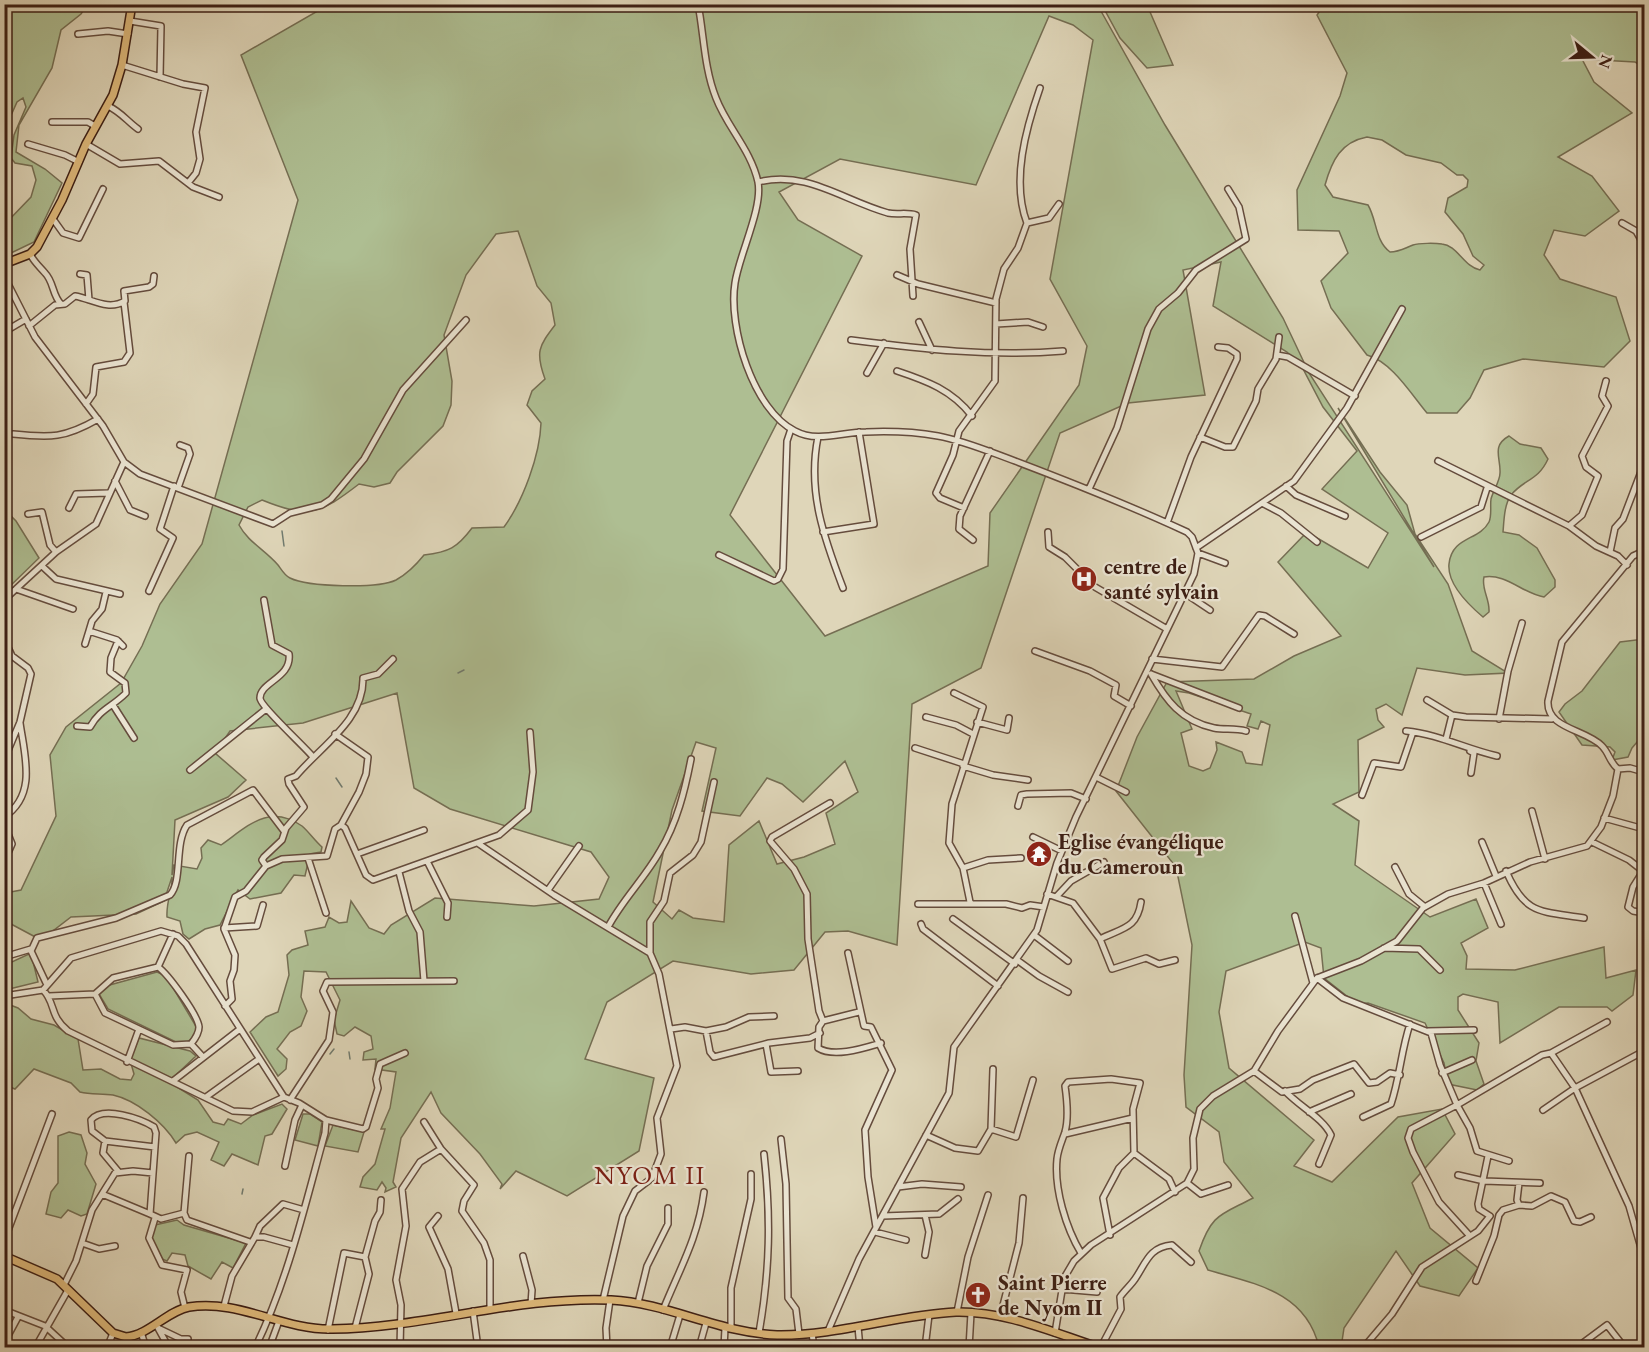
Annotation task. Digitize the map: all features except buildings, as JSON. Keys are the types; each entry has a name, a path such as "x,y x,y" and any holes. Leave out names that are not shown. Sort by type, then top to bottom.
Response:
{"main road":[{"path":"4,264 30,254 40,244 53,219 86,144 108,106 122,65 132,4"},
{"path":"4,1256 48,1274 66,1287 113,1333 126,1337 157,1326 185,1308 224,1306 279,1321 328,1329 400,1324 490,1308 607,1300 638,1302 706,1323 759,1333 812,1333 929,1315 971,1313 1038,1326 1089,1346 1101,1347"}],"street":[{"path":"698,4 716,99 746,148 758,182 758,198 735,283 735,317 752,380 778,419 802,435 818,437 859,432 921,434 990,452 1089,489 1187,532 1192,537 1197,551 1185,594 1062,851 1034,935 954,1047 949,1093 848,1282 828,1330"},
{"path":"130,21 160,26 160,77"},
{"path":"78,34 108,31 128,34"},
{"path":"122,65 205,88 196,132 200,159 196,173 188,183"},
{"path":"964,508 940,498 936,493 953,455 959,432 993,385 997,353 996,303 1004,269 1018,248 1027,223 1021,200 1023,162 1027,124 1040,88"},
{"path":"108,106 121,111 129,123 138,129"},
{"path":"52,122 88,122 95,126"},
{"path":"28,144 65,155 79,162"},
{"path":"86,144 120,165 159,161 188,183 219,197"},
{"path":"758,182 777,177 808,180 827,191 889,213 916,215 910,249 913,296"},
{"path":"53,219 63,233 79,238 103,189"},
{"path":"1089,489 1117,428 1148,329 1159,309 1178,293 1196,270 1246,239 1239,207 1228,189"},
{"path":"1027,223 1049,218 1059,204"},
{"path":"1622,223 1636,231 1644,245"},
{"path":"30,254 38,268 46,274 54,296 61,304"},
{"path":"80,274 87,275 89,300"},
{"path":"897,275 911,281 996,303"},
{"path":"4,276 39,342 98,419 124,462 140,474 270,524 295,511 327,503 364,459 403,390 466,320"},
{"path":"86,404 93,394 96,367 124,362 130,353 124,291 149,288 153,284 154,276"},
{"path":"30,326 55,305 75,296 101,305 124,302"},
{"path":"1197,551 1294,481 1354,396 1402,309"},
{"path":"4,332 26,320"},
{"path":"919,322 932,350"},
{"path":"996,324 1028,322 1043,327"},
{"path":"1200,437 1225,447 1233,447 1277,355 1279,337"},
{"path":"851,340 932,350 997,353 1063,351"},
{"path":"867,373 884,343"},
{"path":"1167,523 1200,437 1237,359 1238,354 1228,348 1218,347"},
{"path":"1277,355 1296,361 1354,396"},
{"path":"897,371 945,390 961,402 972,416"},
{"path":"1569,526 1582,515 1598,476 1586,467 1582,456 1608,406 1602,396 1606,381"},
{"path":"13,434 43,437 69,435 98,419"},
{"path":"719,555 774,581 778,579 783,569 787,441 791,429"},
{"path":"824,532 874,524 859,432"},
{"path":"818,437 813,487 824,532 843,588"},
{"path":"149,591 174,537 160,529 190,454 188,448 180,445"},
{"path":"974,540 959,530 964,508 990,452"},
{"path":"1437,461 1487,488 1569,526 1596,546 1618,556 1627,565"},
{"path":"4,600 56,552 96,524 108,493 124,462"},
{"path":"1610,552 1615,528 1623,519 1644,464"},
{"path":"115,481 130,510 146,516"},
{"path":"1286,486 1296,495 1345,516"},
{"path":"1421,537 1481,507 1487,488"},
{"path":"69,508 75,494 108,493"},
{"path":"1262,503 1281,513 1317,542"},
{"path":"28,514 42,512 50,545 56,552"},
{"path":"1048,532 1049,547 1065,557 1087,580 1167,629"},
{"path":"1197,551 1225,563"},
{"path":"1552,719 1548,711 1548,701 1562,642 1633,556 1644,551"},
{"path":"42,566 56,579 120,594"},
{"path":"16,589 73,609"},
{"path":"85,644 92,621 102,609 106,592"},
{"path":"1185,594 1209,610"},
{"path":"264,600 272,645 289,654 290,660 286,670 263,690 260,697 266,710 297,738 313,757"},
{"path":"1152,659 1222,667 1259,615 1265,616 1294,634"},
{"path":"1499,719 1522,623"},
{"path":"89,631 118,640 123,646"},
{"path":"4,646 5,640"},
{"path":"4,760 20,722 31,674 28,668 12,656 5,640"},
{"path":"77,726 90,727 101,710 113,705 126,693 126,687 110,672 111,658 118,640"},
{"path":"1035,651 1090,671 1116,685 1114,696 1131,706"},
{"path":"266,866 263,858 280,842 284,831 304,807 288,779 296,776 355,710 362,697 363,678 378,674 393,659"},
{"path":"1148,673 1239,708"},
{"path":"1148,673 1166,701 1180,713 1216,729 1246,731"},
{"path":"954,693 983,707 952,804 949,843 963,868 972,904"},
{"path":"1055,1333 1068,1268 1081,1253 1187,1183 1194,1169 1193,1138 1200,1109 1213,1096 1254,1071 1278,1031 1315,980 1361,961 1397,940 1425,907 1448,894 1484,883 1506,871 1587,846 1592,842 1605,818 1616,789 1618,770 1598,743 1552,719 1499,719 1452,715 1427,700"},
{"path":"113,705 134,738"},
{"path":"190,770 266,710"},
{"path":"1446,740 1452,715"},
{"path":"926,717 956,725 973,734"},
{"path":"977,722 1007,730 1010,718"},
{"path":"4,817 21,804 26,791 20,722"},
{"path":"1362,795 1374,763 1401,767 1410,731 1446,740 1474,753 1471,773"},
{"path":"341,825 345,828 366,875 370,879 399,872 499,835 528,810 532,771 530,732"},
{"path":"225,1006 232,999 230,981 234,970 235,955 224,928 237,896 249,888 266,866 282,859 328,855 335,829 341,825 359,792 368,758 335,734"},
{"path":"915,748 993,775 1028,780"},
{"path":"1469,750 1497,756"},
{"path":"609,927 619,907 661,851 673,824 691,759"},
{"path":"1618,770 1630,768 1644,772"},
{"path":"1096,777 1125,792"},
{"path":"607,1347 607,1300 623,1216 635,1191 652,1178 661,1154 657,1118 677,1066 659,974 650,953 650,922 664,901 670,873 693,855 701,842 714,782"},
{"path":"4,957 30,949 41,935 116,918 170,895 174,889 178,854 185,827 252,790 284,831"},
{"path":"1018,806 1021,795 1028,794 1071,793 1086,799"},
{"path":"830,803 772,837 771,846 794,869 807,894 808,939 819,1011 823,1021 818,1048 824,1051 856,1050 881,1043"},
{"path":"1532,811 1545,859"},
{"path":"1605,818 1644,829"},
{"path":"4,824 12,844 4,862"},
{"path":"357,854 424,830"},
{"path":"1033,837 1062,851"},
{"path":"1482,842 1496,876"},
{"path":"1592,842 1629,860 1643,871 1633,887 1628,907 1633,911 1644,913 1641,922 1644,928"},
{"path":"479,844 650,953"},
{"path":"548,890 579,846"},
{"path":"308,858 326,914"},
{"path":"963,868 988,860 1021,858"},
{"path":"427,861 448,903 447,917"},
{"path":"1056,897 1071,881 1104,862"},
{"path":"1395,867 1409,894 1425,907"},
{"path":"1506,871 1515,892 1528,906 1548,913 1584,918"},
{"path":"399,872 409,911 418,926 424,981"},
{"path":"1484,883 1501,924"},
{"path":"1047,894 1073,903 1100,939 1114,970 1146,958 1159,964 1175,960"},
{"path":"1100,939 1131,925 1139,917 1141,902"},
{"path":"918,904 1006,904 1019,908 1030,905 1044,907"},
{"path":"224,928 257,926 263,905"},
{"path":"1295,916 1315,980 1343,998 1428,1031 1474,1030"},
{"path":"953,919 1016,962 1068,992"},
{"path":"921,924 923,929 998,986"},
{"path":"4,996 45,988 71,958 160,931 173,934 186,944 287,1099 302,1105 326,1120 366,1128 378,1088 376,1079 380,1065 405,1053"},
{"path":"158,967 173,934"},
{"path":"1034,935 1068,961"},
{"path":"1383,948 1419,949 1440,970"},
{"path":"30,949 49,996 54,1017 59,1024 127,1062 173,1081 233,1111 246,1113 287,1099 329,1040 333,1012 323,991 325,984 330,981 454,981"},
{"path":"848,953 864,1026 871,1027 881,1043 892,1070 866,1125 864,1141 876,1230"},
{"path":"49,996 95,994 113,978 158,967"},
{"path":"158,967 169,976 198,1022 198,1034 191,1044"},
{"path":"95,994 105,1013 173,1045 191,1044"},
{"path":"823,1021 860,1012"},
{"path":"671,1029 685,1027 706,1031 726,1028 749,1017 774,1016"},
{"path":"1469,1235 1439,1202 1408,1138 1411,1129 1542,1055 1551,1053 1607,1022"},
{"path":"1363,1117 1391,1104 1400,1075 1400,1059 1410,1024"},
{"path":"127,1062 139,1029"},
{"path":"173,1081 240,1029"},
{"path":"706,1031 710,1052 714,1057 766,1044 810,1038 820,1033"},
{"path":"1428,1031 1442,1073 1470,1128 1477,1151 1509,1161"},
{"path":"191,1044 203,1057"},
{"path":"766,1044 771,1072 798,1071"},
{"path":"1544,1110 1575,1088 1644,1051"},
{"path":"1551,1053 1575,1088 1640,1235 1644,1291"},
{"path":"206,1097 259,1059"},
{"path":"1442,1073 1472,1060"},
{"path":"1254,1071 1278,1090 1285,1091 1300,1089 1313,1080 1353,1064 1369,1083 1377,1082 1390,1073 1400,1075"},
{"path":"926,1135 955,1148 977,1152 991,1129 993,1069"},
{"path":"1081,1253 1071,1234 1060,1193 1057,1161 1060,1141 1065,1134 1068,1106 1065,1086 1072,1082 1111,1079 1139,1082 1133,1118 1134,1154 1119,1168 1103,1194 1102,1205 1110,1235"},
{"path":"991,1129 1016,1137 1032,1080"},
{"path":"1285,1091 1300,1108 1309,1112 1327,1127 1331,1135 1319,1164"},
{"path":"1309,1112 1351,1094"},
{"path":"285,1166 295,1120 302,1105"},
{"path":"4,1241 52,1114"},
{"path":"155,1147 105,1141 92,1131 93,1117 99,1114 127,1115 154,1127 155,1147 153,1216 149,1238 162,1266 187,1270 181,1292 185,1308"},
{"path":"1065,1134 1133,1118"},
{"path":"255,1347 269,1318 304,1210 325,1133 326,1120"},
{"path":"424,1122 441,1149 474,1185 464,1201 462,1211 484,1243 490,1260 490,1308"},
{"path":"781,1139 786,1184 788,1298 796,1309 799,1334"},
{"path":"105,1141 103,1153 118,1172"},
{"path":"400,1347 401,1305 396,1280 406,1226 402,1189 420,1162 441,1149"},
{"path":"759,1333 766,1294 770,1237 764,1154"},
{"path":"1134,1154 1169,1179 1175,1192"},
{"path":"189,1156 184,1213 190,1222 252,1239 264,1237 293,1245"},
{"path":"1363,1347 1392,1314 1422,1267 1449,1252 1469,1235 1478,1231 1491,1216 1479,1209 1488,1156"},
{"path":"118,1172 153,1173"},
{"path":"34,1347 66,1287 92,1210 118,1172"},
{"path":"724,1347 731,1288 751,1199 751,1174"},
{"path":"1458,1175 1484,1181 1540,1183"},
{"path":"1519,1182 1517,1200 1520,1205"},
{"path":"1187,1183 1201,1194 1228,1185"},
{"path":"898,1187 922,1184 961,1187"},
{"path":"663,1310 683,1268 696,1233 704,1192"},
{"path":"102,1194 161,1219 184,1213"},
{"path":"957,1312 968,1257 988,1195"},
{"path":"1476,1281 1494,1236 1499,1215 1503,1210 1520,1205 1532,1206 1551,1197 1557,1197 1565,1202 1574,1221 1580,1222 1591,1216"},
{"path":"1000,1317 1019,1243 1023,1198"},
{"path":"883,1216 943,1212 958,1199"},
{"path":"355,1328 369,1274 365,1257 375,1221 380,1212 381,1200"},
{"path":"224,1306 232,1276 260,1226 283,1204 304,1210"},
{"path":"638,1302 648,1266 668,1224 668,1208"},
{"path":"925,1215 929,1232 925,1256"},
{"path":"438,1216 429,1227 448,1269 456,1313"},
{"path":"876,1230 906,1240"},
{"path":"82,1243 99,1249 116,1246"},
{"path":"1101,1347 1121,1309 1120,1297 1136,1278 1147,1256 1163,1246 1172,1245 1191,1262"},
{"path":"328,1329 344,1253 365,1257"},
{"path":"523,1256 532,1290 531,1304"},
{"path":"1062,1289 1097,1292"},
{"path":"4,1310 45,1326 69,1347"},
{"path":"473,1311 478,1347"},
{"path":"969,1347 971,1313"},
{"path":"670,1347 680,1315"},
{"path":"926,1347 929,1315"},
{"path":"4,1343 18,1317"},
{"path":"269,1347 279,1321"},
{"path":"699,1347 706,1323"},
{"path":"1576,1347 1607,1325 1625,1347"},
{"path":"157,1326 181,1339 188,1339"},
{"path":"157,1326 169,1347"},
{"path":"858,1327 860,1347"},
{"path":"141,1332 146,1347"},
{"path":"107,1347 113,1333"},
{"path":"812,1333 814,1347"},
{"path":"1634,1347 1644,1341"}],"green space":[{"path":"5,4 87,5 81,14 61,30 52,68 19,125 16,152 45,169 62,183 34,242 11,253 5,244 5,224 31,197 36,180 32,166 15,163 11,158 14,135 26,107 23,98 17,102 5,129"},
{"path":"1097,4 1165,125 1283,318 1309,373 1434,567 1338,408 1380,472 1407,505 1415,534 1448,584 1472,651 1508,673 1465,675 1417,668 1402,715 1386,704 1376,709 1378,720 1384,727 1358,740 1359,792 1333,804 1359,821 1355,865 1430,917 1476,899 1488,928 1461,943 1467,956 1466,969 1515,970 1604,947 1606,978 1636,970 1633,995 1612,1011 1607,1007 1559,1007 1500,1043 1498,1002 1463,994 1458,997 1458,1010 1479,1043 1476,1061 1484,1084 1477,1090 1448,1084 1444,1063 1425,1023 1368,1003 1357,1004 1324,978 1321,948 1305,942 1226,971 1219,1012 1229,1068 1314,1140 1294,1166 1332,1182 1398,1117 1442,1109 1455,1134 1412,1183 1430,1228 1478,1268 1459,1296 1420,1286 1396,1251 1344,1328 1341,1348 1319,1347 1312,1328 1291,1302 1261,1286 1208,1270 1199,1251 1213,1222 1225,1212 1253,1198 1224,1162 1219,1132 1186,1107 1184,1075 1192,945 1176,867 1116,791 1137,737 1167,682 1254,679 1294,656 1341,636 1278,562 1307,532 1368,568 1388,533 1322,489 1357,451 1323,407 1302,367 1287,352 1213,306 1221,262 1183,270 1205,395 1128,403 1060,433 981,668 912,704 897,945 848,931 825,932 794,970 751,974 673,961 607,1002 585,1059 654,1078 639,1151 567,1196 516,1171 500,1189 502,1184 480,1154 441,1113 431,1092 401,1138 393,1182 396,1187 385,1192 386,1188 382,1182 377,1190 360,1187 363,1177 375,1164 385,1129 381,1129 390,1108 396,1072 375,1069 376,1059 363,1060 364,1052 373,1049 371,1036 355,1027 344,1036 337,1034 334,1020 340,1000 326,972 304,971 301,997 307,1011 301,1026 290,1032 277,1049 287,1059 286,1069 278,1076 250,1032 266,1017 278,1012 289,975 287,955 292,950 308,945 305,931 325,927 329,917 339,923 347,922 351,901 369,928 384,934 391,925 435,898 534,906 599,899 609,877 591,852 450,809 414,788 397,693 303,723 230,731 215,753 246,780 228,797 175,820 172,875 174,865 197,869 202,858 201,848 208,840 221,845 259,820 279,817 290,819 302,826 322,847 321,852 310,854 305,876 294,875 281,893 250,899 238,890 220,925 205,929 189,939 183,934 180,921 167,917 172,877 164,901 136,914 71,917 41,940 11,924 5,930 5,893 21,890 56,816 50,755 66,727 121,683 142,646 160,604 202,544 298,200 241,55 328,5","holes":["1049,16 1073,25 1093,40 1050,279 1087,346 1079,385 990,513 988,566 825,636 730,515 862,256 798,220 779,192 840,159 976,185","518,231 537,286 551,303 555,325 545,338 540,350 540,362 545,379 532,391 527,405 541,423 534,463 511,516 504,527 472,528 452,548 424,555 404,575 387,583 359,586 327,585 288,577 239,525 248,507 262,500 292,510 313,510 334,502 359,484 374,487 390,483 397,472 443,426 451,405 452,381 444,335 466,275 496,234","1176,691 1189,693 1251,714 1247,726 1258,729 1261,721 1270,725 1262,765 1246,763 1242,752 1216,742 1217,750 1210,768 1203,771 1189,766 1181,733 1192,729","696,742 716,748 702,811 740,816 767,778 782,784 803,802 845,761 858,792 826,813 835,844 804,857 777,864 759,821 729,845 724,922 693,918 679,910 672,919 653,902 672,810"]},
{"path":"1102,5 1147,5 1173,65 1147,68 1120,38"},
{"path":"1324,5 1644,5 1644,67 1635,62 1582,59 1594,82 1632,113 1558,157 1592,176 1619,211 1585,236 1554,230 1544,255 1560,279 1616,297 1630,341 1604,367 1523,359 1484,370 1470,398 1457,413 1427,413 1393,371 1367,355 1331,308 1321,281 1348,253 1339,231 1298,230 1297,190 1340,96 1347,73 1317,15","holes":["1367,137 1382,140 1406,155 1441,163 1468,180 1467,187 1448,198 1445,212 1463,234 1473,256 1484,265 1480,270 1469,265 1447,245 1416,244 1390,252 1379,236 1368,205 1333,197 1325,185 1335,160 1344,148 1358,139"]},
{"path":"1509,436 1520,444 1541,448 1548,459 1540,472 1511,495 1506,508 1503,532 1519,535 1537,548 1555,580 1555,587 1544,597 1499,578 1484,577 1489,612 1483,617 1455,587 1449,572 1449,564 1455,548 1479,533 1489,522 1491,499 1500,476 1499,448 1503,440"},
{"path":"5,510 16,521 39,558 5,591"},
{"path":"1644,639 1644,734 1632,748 1628,757 1612,760 1615,752 1610,747 1582,745 1559,712 1565,704 1582,691 1620,642"},
{"path":"31,953 38,982 5,990 4,959 12,962"},
{"path":"157,972 166,976 197,1028 193,1037 186,1042 180,1044 108,1009 99,994 106,986"},
{"path":"5,1003 18,1008 31,1019 54,1025 78,1039 83,1070 101,1069 120,1079 131,1080 134,1074 130,1060 139,1038 190,1051 196,1056 176,1075 172,1084 198,1100 213,1122 224,1125 228,1119 241,1124 253,1115 282,1104 287,1109 272,1134 265,1136 258,1165 232,1154 224,1166 211,1160 219,1142 197,1132 185,1135 176,1143 149,1113 122,1098 109,1094 80,1092 71,1083 34,1069 15,1089 5,1085"},
{"path":"303,1114 310,1114 322,1122 318,1146 295,1140"},
{"path":"333,1125 364,1132 358,1152 325,1146"},
{"path":"69,1132 81,1135 87,1153 85,1164 96,1184 87,1214 81,1216 68,1210 61,1218 46,1214 51,1192 58,1183 58,1136"},
{"path":"177,1220 184,1225 246,1243 233,1268 222,1262 211,1279 188,1266 185,1255 172,1253 167,1261 162,1259 151,1236 155,1225"}],"waterway":[{"path":"282,531 284,546"},
{"path":"458,673 464,670"},
{"path":"336,778 342,787"},
{"path":"330,1054 334,1049"},
{"path":"349,1052 350,1059"},
{"path":"242,1194 243,1189"}],"place":[{"name":"centre de santé sylvain","path":"1084,579"},
{"name":"Eglise évangélique du Cameroun","path":"1039,854"},
{"name":"Saint Pierre de Nyom II","path":"978,1295"}],"district":[{"name":"NYOM II","path":"650,1175"}]}
